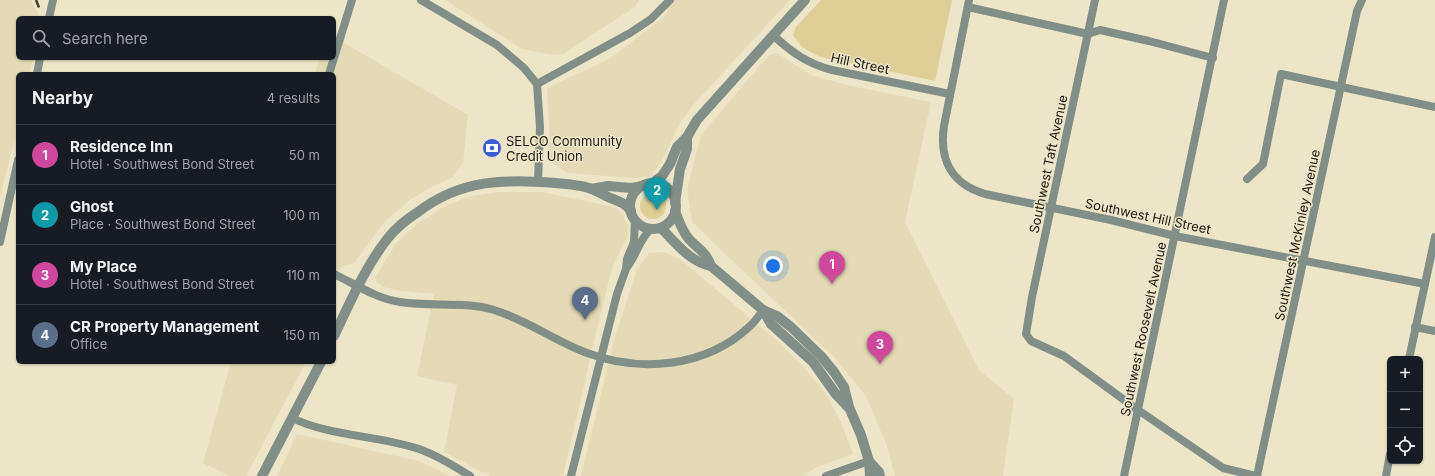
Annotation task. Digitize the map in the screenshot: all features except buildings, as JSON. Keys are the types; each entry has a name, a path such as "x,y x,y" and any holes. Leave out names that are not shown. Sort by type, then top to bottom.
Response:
{"street":[{"path":"49,16 53,0"},
{"path":"336,51 352,0"},
{"path":"421,0 497,45 524,68 536,84 540,127 538,182"},
{"path":"536,84 630,33 651,19 670,0"},
{"path":"571,476 617,294 626,269 627,259 634,242 633,216 630,204 633,196 637,190 662,176 670,164 677,147 687,137 697,120 805,0"},
{"name":"Southwest Taft Avenue","path":"1095,0 1032,297 1026,334 1031,341 1064,356 1138,410"},
{"name":"Southwest Roosevelt Avenue","path":"1124,476 1224,0"},
{"name":"Southwest McKinley Avenue","path":"1257,476 1340,87 1357,11 1362,0"},
{"path":"968,4 1088,34 1100,30 1213,58"},
{"name":"Southwest Hill Street","path":"968,4 950,94 944,130 943,147 947,163 956,177 965,185 979,192 1175,236 1425,284"},
{"name":"Hill Street","path":"773,36 794,54 818,66 950,94"},
{"path":"37,72 40,60"},
{"path":"330,72 333,60"},
{"path":"1247,179 1263,164 1282,74 1435,107"},
{"path":"626,269 632,262 646,233 668,224 672,218 680,169 687,149 687,137"},
{"path":"0,242 16,169"},
{"path":"336,332 358,286 388,238 409,218 431,202 454,191 478,184 511,181 561,183 591,189 617,199 627,205 633,216 645,228 656,228 700,264 712,266"},
{"path":"591,189 608,186 631,188 647,185 664,187 674,197 675,207 682,229 689,239 708,257 712,266 763,310 777,316 791,327 821,356 844,387 849,407 856,421 869,461 870,476"},
{"path":"1410,356 1435,237"},
{"path":"336,275 380,296 399,302 426,305 468,306 493,310 516,318 587,353 639,364 662,364 709,353 733,340 750,326 763,310"},
{"path":"1415,327 1435,331"},
{"path":"262,476 320,364"},
{"path":"1138,410 1223,468 1257,476"},
{"path":"292,418 306,425 323,430 420,449 470,476"},
{"path":"826,476 869,461"},
{"path":"869,461 879,472 880,476"},
{"path":"1386,476 1388,464"}],"shaded area":[{"path":"0,0 31,0 39,16 16,16 16,60 32,60 30,72 16,72 16,133 0,198"},
{"path":"445,0 639,0 635,7 563,54 554,55 522,49"},
{"path":"669,0 790,0 694,104 679,125 661,162 649,176 634,178 567,173 551,162 547,88 609,59 666,16"},
{"path":"821,0 952,0 935,81 820,57 802,47 793,35 796,27"},
{"path":"336,38 468,115 463,163 453,177 429,188 410,200 385,221 354,263 341,267 336,276 336,72 316,72 319,60 336,60"},
{"path":"777,53 811,75 847,85 931,102 905,222 979,370 1014,399 1003,476 895,476 887,446 866,396 834,357 692,222 687,189 701,135 761,64 770,55"},
{"path":"499,192 542,192 609,206 617,209 622,214 628,226 627,237 612,268 563,476 490,476 444,452 457,385 417,376 434,294 395,290 384,287 376,282 375,278 396,244 413,227 442,208 467,197"},
{"path":"653,193 662,197 666,206 662,215 653,219 644,215 640,206 644,197"},
{"path":"664,252 680,259 782,345 804,368 824,391 840,420 853,454 817,467 803,476 581,476 615,337 637,269 649,253"},
{"path":"230,364 305,364 246,476 229,476 203,463"},
{"path":"297,434 419,461 451,476 277,476"}],"railway":[{"path":"36,0 40,10"}],"place":[{"name":"SELCO Community Credit Union","path":"492,148"},
{"name":"Ghost","path":"657,210"},
{"name":"Residence Inn","path":"832,284"},
{"name":"CR Property Management","path":"585,320"},
{"name":"My Place","path":"880,364"}]}
